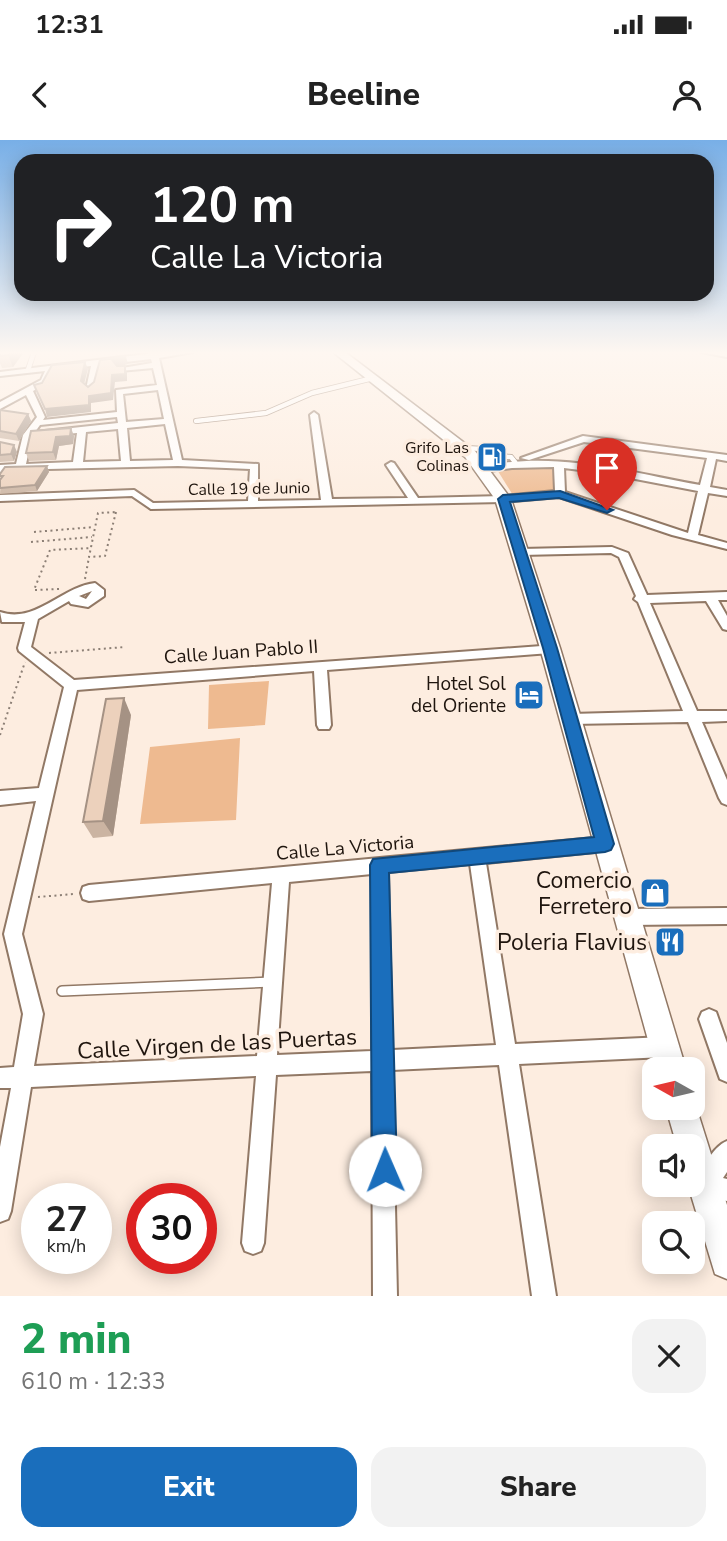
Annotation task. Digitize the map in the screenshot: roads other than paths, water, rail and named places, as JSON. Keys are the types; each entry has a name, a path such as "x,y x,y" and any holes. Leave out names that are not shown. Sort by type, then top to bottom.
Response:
{"main road":[{"path":"409,406 483,463 503,499 571,719 667,1057"},
{"path":"687,1120 716,1188 727,1262"}],"street":[{"path":"20,467 28,435 41,417 36,406"},
{"path":"121,406 127,465"},
{"path":"165,406 178,463"},
{"path":"37,422 45,424 122,414"},
{"path":"314,415 327,503"},
{"path":"28,435 168,421"},
{"path":"78,465 82,431"},
{"path":"515,462 583,439 727,458"},
{"path":"12,446 25,449"},
{"path":"692,537 712,457"},
{"path":"1,468 178,463 255,466 253,505"},
{"path":"483,463 594,466 727,493"},
{"path":"559,463 560,494 727,546"},
{"path":"391,466 415,501"},
{"name":"Calle 19 de Junio","path":"0,498 134,494 151,506 503,499 560,494"},
{"path":"520,552 612,550 624,555 640,599 727,798"},
{"path":"2,622 33,617 78,593"},
{"path":"710,597 727,626"},
{"path":"640,599 727,597"},
{"path":"0,1211 25,1078 33,1014 13,934 71,684 24,648 33,617"},
{"name":"Calle Juan Pablo II","path":"71,684 550,648"},
{"path":"320,665 324,725"},
{"path":"571,719 727,716"},
{"path":"0,798 44,794"},
{"name":"Calle La Victoria","path":"89,893 605,844"},
{"path":"477,856 544,1296"},
{"path":"380,865 385,1296"},
{"path":"253,1243 281,875"},
{"path":"627,917 727,916"},
{"path":"709,1019 727,1072"},
{"name":"Calle Virgen de las Puertas","path":"0,1078 664,1046"},
{"path":"716,1188 727,1152"}],"lane":[{"path":"196,421 266,413 282,406"},
{"path":"483,463 511,457 515,462"},
{"path":"62,991 272,982"}],"place":[{"name":"Grifo Las Colinas","path":"492,457"},
{"name":"Hotel Sol del Oriente","path":"529,695"},
{"name":"Comercio Ferretero","path":"655,893"},
{"name":"Poleria Flavius","path":"670,942"}]}
